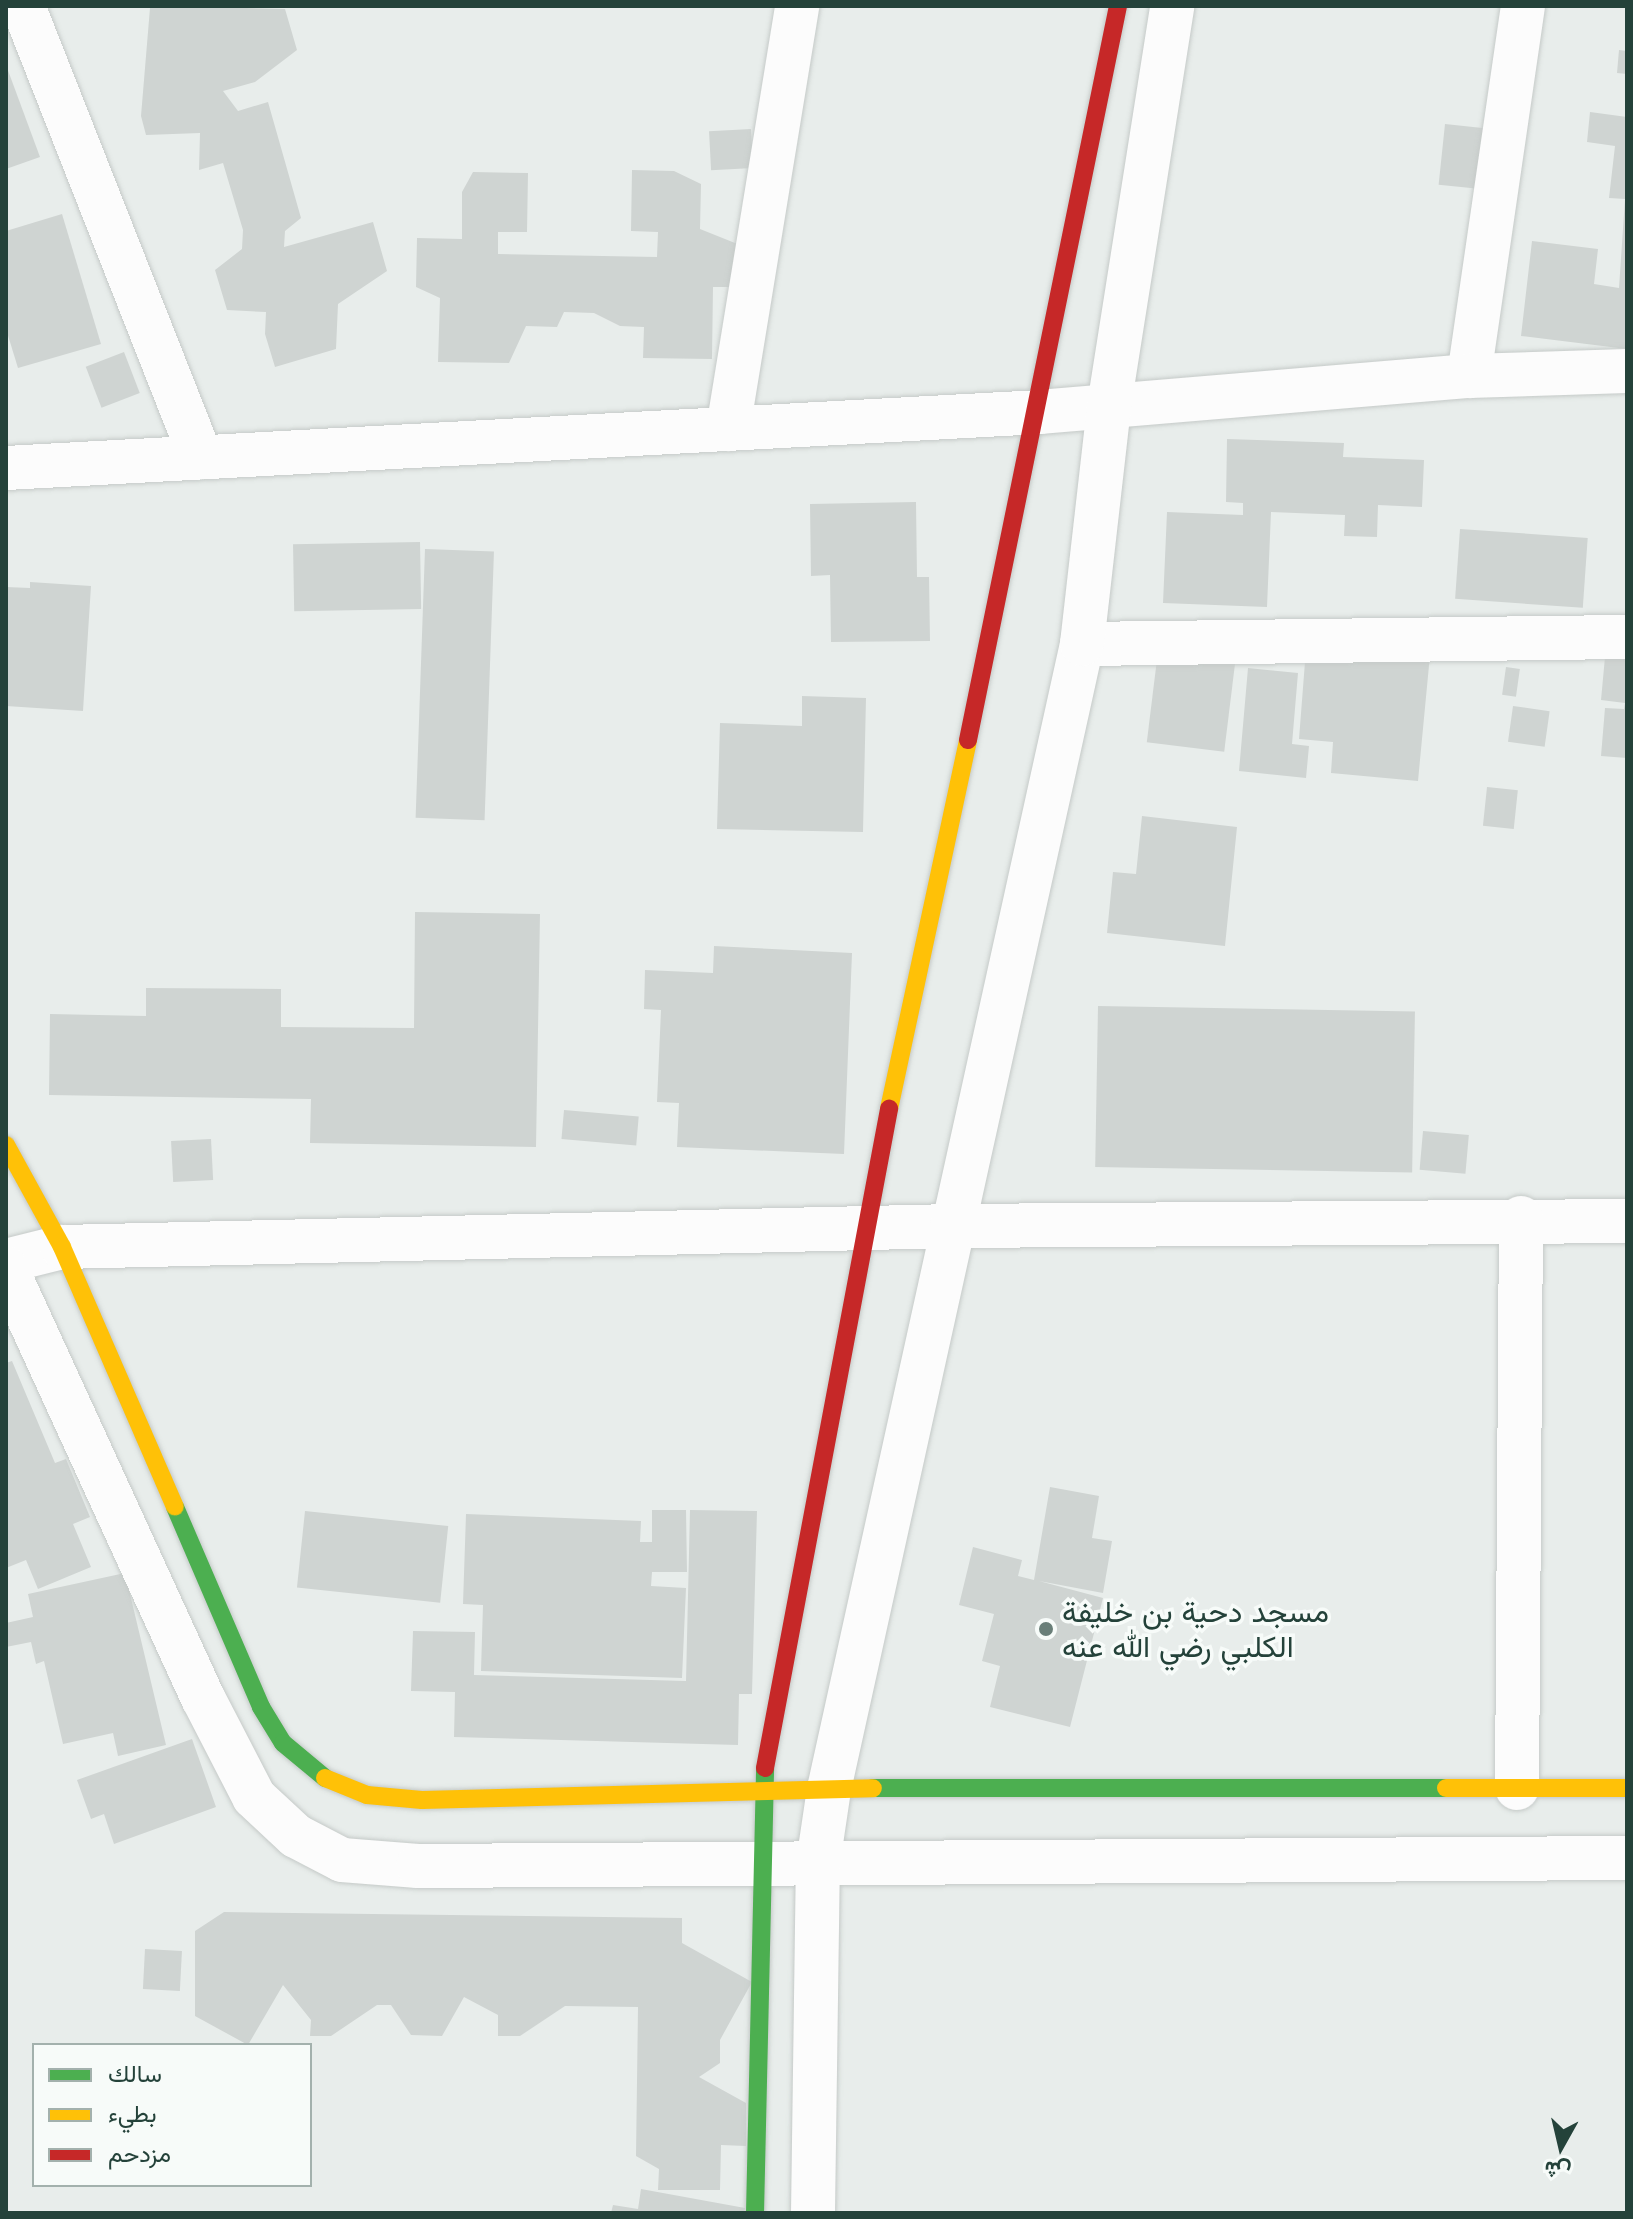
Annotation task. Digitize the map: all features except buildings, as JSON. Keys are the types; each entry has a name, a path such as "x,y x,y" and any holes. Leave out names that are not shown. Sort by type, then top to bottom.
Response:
{"street":[{"path":"23,6 201,457"},
{"path":"728,429 797,6"},
{"path":"755,2213 756,1860 761,1788 863,1229 1039,412 1118,6"},
{"path":"813,2213 818,1863 829,1789 1082,644 1109,406 1172,6"},
{"path":"1469,376 1523,6"},
{"path":"6,468 1039,412 1469,376 1627,371"},
{"path":"1082,644 1627,637"},
{"path":"6,1145 62,1247 261,1707 283,1743 323,1777 367,1795 422,1800 761,1788 1627,1788"},
{"path":"1517,1788 1521,1218"},
{"path":"6,1261 62,1247 952,1226 1521,1218 1627,1221"},
{"path":"6,1268 233,1760 254,1797 296,1836 342,1860 418,1866 756,1860 818,1863 1627,1858"}],"traffic: fast":[{"path":"175,1507 261,1707 283,1743 325,1778"},
{"path":"755,2213 765,1768"},
{"path":"873,1788 1446,1788"}],"traffic: slow":[{"path":"889,1109 968,740"},
{"path":"6,1145 62,1247 175,1507"},
{"path":"325,1778 367,1795 422,1800 873,1788"},
{"path":"1446,1788 1627,1788"}],"traffic: jam":[{"path":"968,740 1118,6"},
{"path":"765,1768 889,1109"}],"place":[{"name":"مسجد دحية بن خليفة الكلبي رضي الله عنه","path":"1046,1629"}]}
